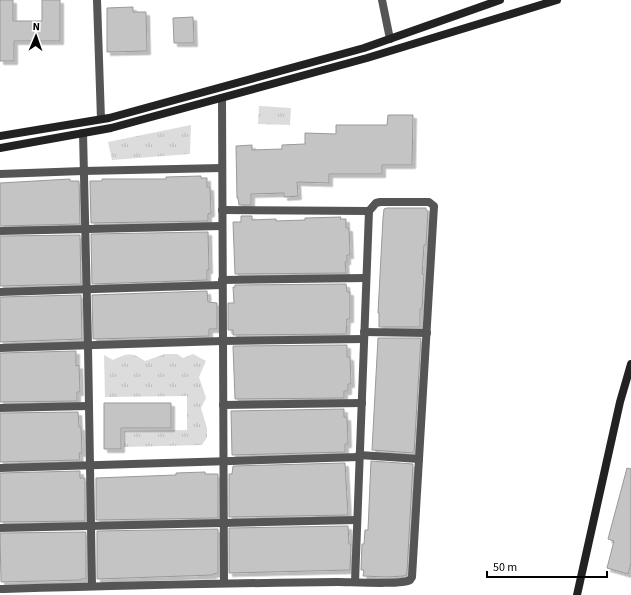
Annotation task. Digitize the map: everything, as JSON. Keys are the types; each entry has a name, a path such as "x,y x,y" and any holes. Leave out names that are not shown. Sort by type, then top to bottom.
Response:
{"main road":[{"path":"0,136 105,119 364,48 498,0"},
{"path":"0,148 112,128 366,58 557,0"},
{"path":"105,119 112,128"},
{"path":"577,595 620,402 631,364"}],"street":[{"path":"97,0 105,119"},
{"path":"382,0 390,39"},
{"path":"222,98 224,582"},
{"path":"82,133 88,346 92,586"},
{"path":"0,174 84,170 222,168"},
{"path":"0,589 224,582 401,583 410,580 412,577 434,206 429,202 384,201 376,203 369,211 355,582"},
{"path":"222,210 369,211"},
{"path":"0,231 222,226"},
{"path":"0,292 366,278"},
{"path":"0,348 427,333"},
{"path":"223,405 362,403"},
{"path":"0,408 88,406"},
{"path":"0,468 359,456 419,458"},
{"path":"0,528 357,520"}],"green space":[{"path":"259,106 291,108 290,125 258,124"},
{"path":"191,125 190,154 112,160 108,142"},
{"path":"129,354 145,361 165,354 177,354 183,358 193,354 206,361 199,377 206,398 201,408 207,428 207,437 202,445 124,447 124,431 187,430 187,396 105,397 104,355 113,360"}],"building":[{"path":"0,0 13,0 13,21 42,21 42,0 60,0 60,41 14,41 14,61 0,61"},
{"path":"133,7 133,12 146,12 147,51 107,52 107,8"},
{"path":"193,17 194,43 174,43 173,18"},
{"path":"388,115 413,115 412,165 382,165 382,174 329,174 329,183 297,182 298,196 284,197 284,193 251,194 251,205 239,205 237,198 236,146 252,145 252,150 282,149 282,145 305,144 305,133 336,134 336,125 387,125"},
{"path":"201,176 201,178 207,178 207,187 210,187 211,213 208,214 208,221 91,223 90,181 102,181 102,179 166,179 166,177"},
{"path":"70,179 70,181 79,181 80,224 0,226 0,183"},
{"path":"426,208 428,211 426,245 424,245 422,274 424,274 422,309 420,309 420,327 379,327 378,313 383,218 384,209"},
{"path":"241,216 252,216 252,220 276,219 276,221 305,220 305,218 341,217 340,219 346,219 346,228 349,228 350,255 347,255 347,261 345,262 346,273 235,274 233,222 241,222"},
{"path":"208,232 209,270 207,270 207,280 92,284 91,234"},
{"path":"80,235 81,284 0,286 0,236"},
{"path":"346,284 347,292 350,292 350,319 347,319 346,334 233,335 233,330 228,330 228,303 234,303 233,287 235,287 235,285"},
{"path":"207,291 208,302 217,303 217,329 209,329 209,336 93,339 92,295"},
{"path":"81,295 82,339 0,342 0,297"},
{"path":"378,338 421,338 414,453 372,450"},
{"path":"347,345 347,357 350,357 351,384 348,384 348,391 344,391 344,398 235,399 233,346"},
{"path":"76,351 76,366 79,365 80,392 77,392 77,401 0,402 0,353"},
{"path":"104,403 171,403 171,428 121,428 121,449 104,449"},
{"path":"344,409 344,417 347,417 348,444 345,444 345,452 232,455 231,411"},
{"path":"78,412 79,427 81,427 82,453 79,453 80,460 0,462 0,413"},
{"path":"371,461 413,464 407,572 404,576 363,576 364,570 361,570 362,544 364,544 365,530 368,530"},
{"path":"345,463 348,515 229,517 229,474 232,474 233,466"},
{"path":"627,468 631,469 631,563 628,574 607,568 614,541 608,539"},
{"path":"80,471 80,478 85,478 85,521 0,522 0,473"},
{"path":"205,472 205,474 218,474 218,518 96,520 96,478 176,475 176,473"},
{"path":"348,526 349,544 351,544 350,570 229,573 229,528"},
{"path":"218,529 218,573 213,575 97,579 97,531"},
{"path":"86,532 86,579 1,582 0,533"}]}
